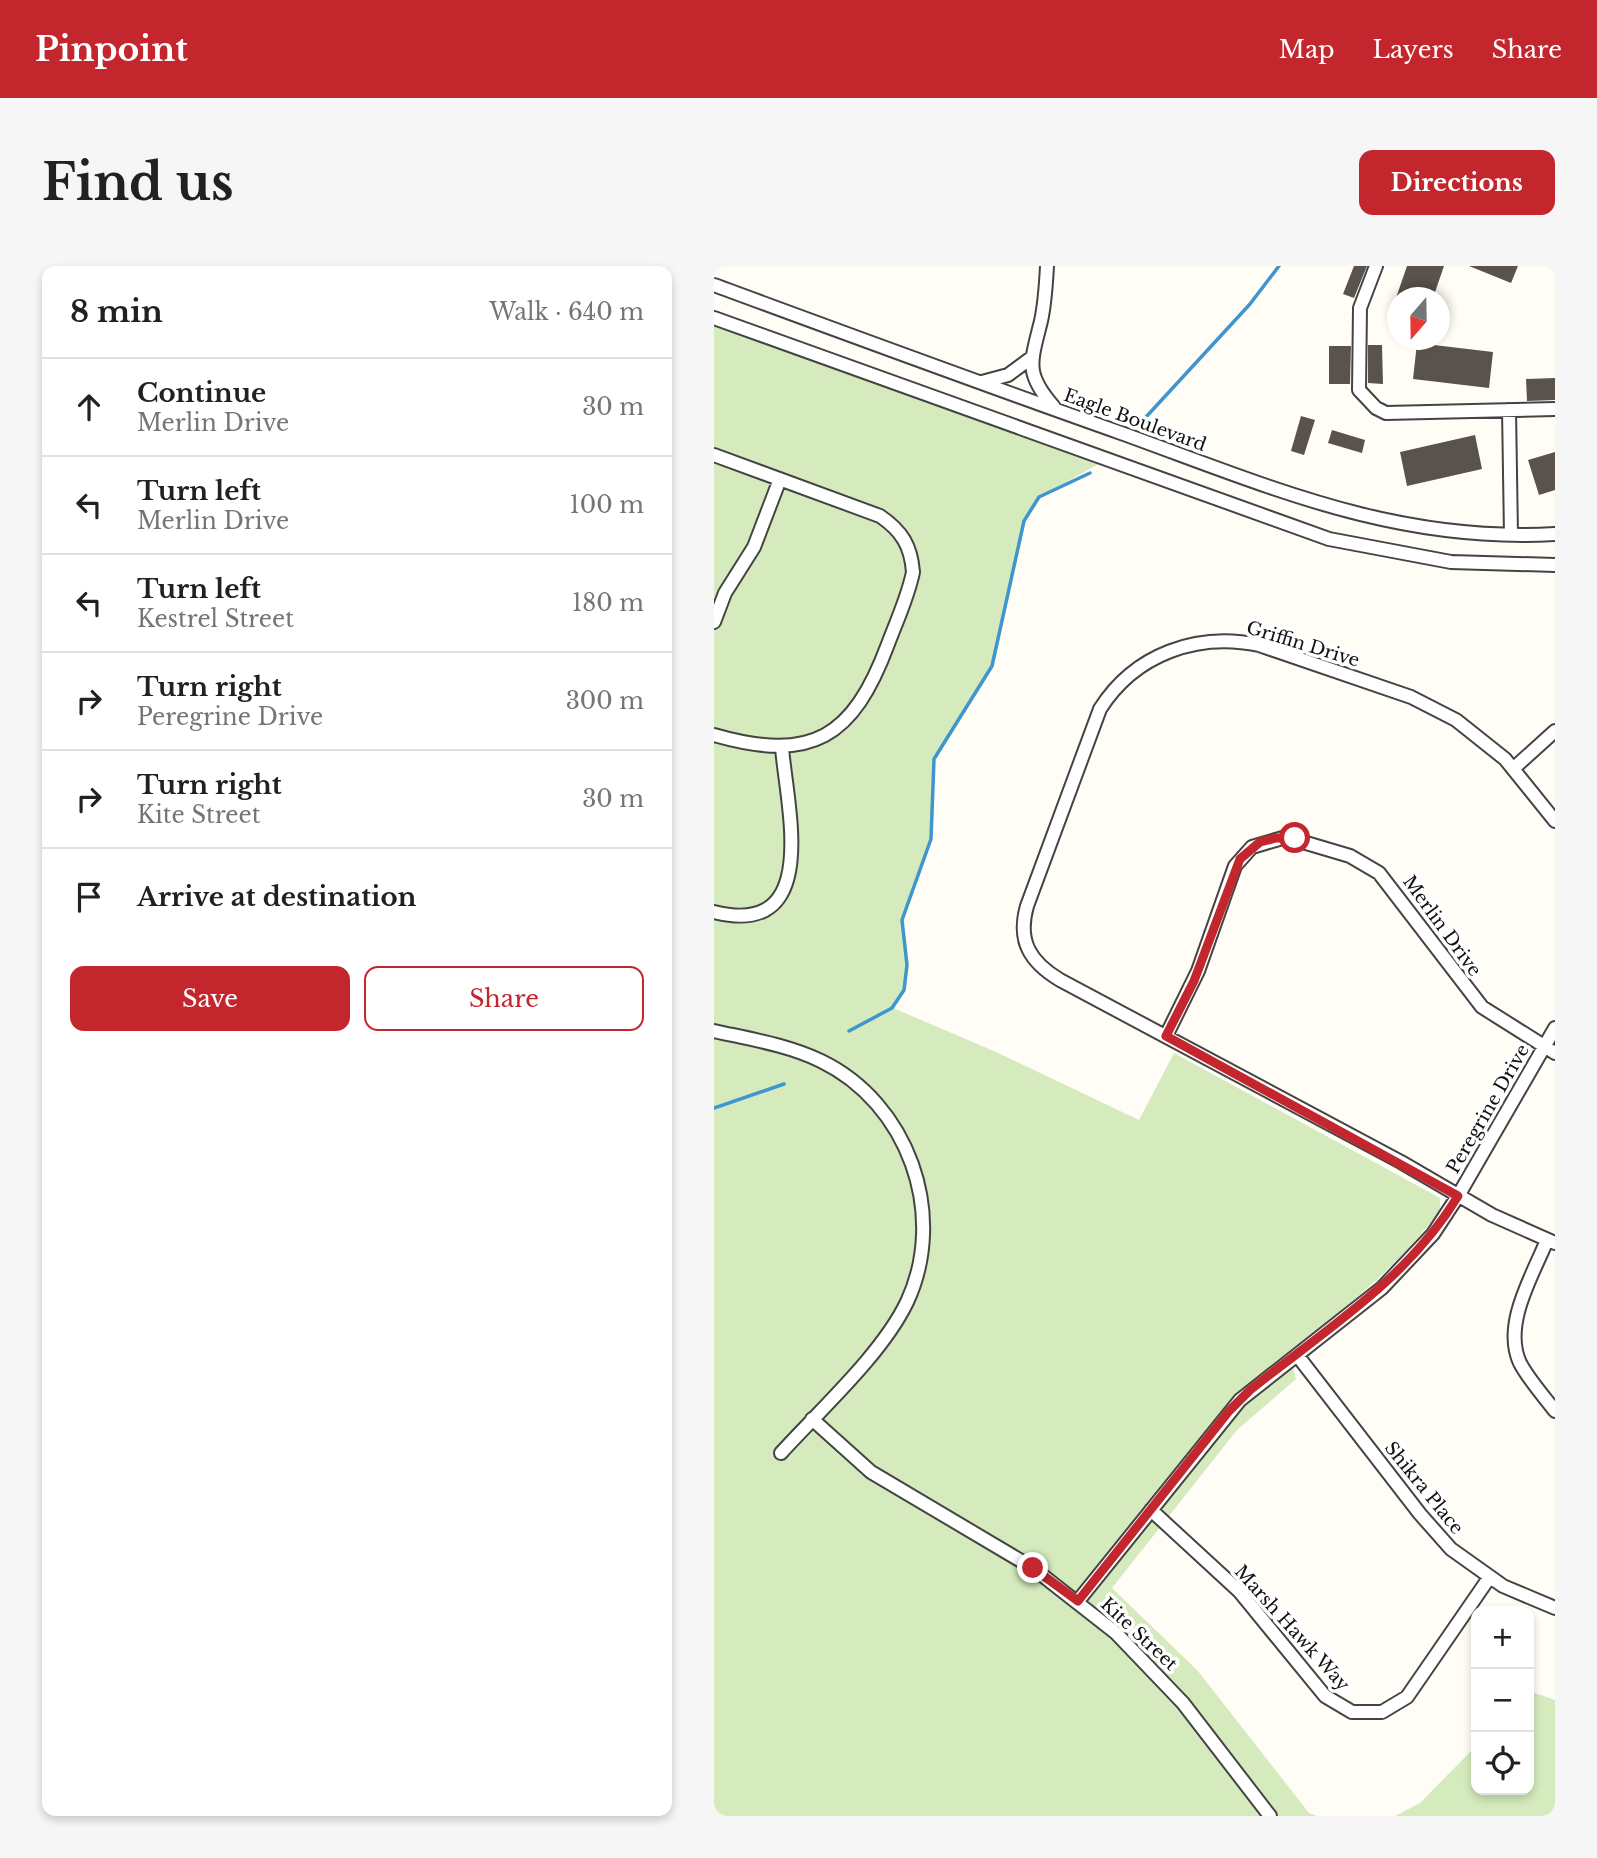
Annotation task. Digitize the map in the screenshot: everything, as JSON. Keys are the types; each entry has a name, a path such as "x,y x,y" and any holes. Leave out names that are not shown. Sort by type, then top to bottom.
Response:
{"street":[{"path":"1046,266 1045,297 1031,358 1037,385 1056,410"},
{"path":"1376,266 1360,308 1359,390 1363,397 1386,413 1555,409"},
{"name":"Eagle Boulevard","path":"714,285 1344,512 1436,530 1511,535 1555,534"},
{"path":"714,318 1329,540 1405,556 1451,562 1555,565"},
{"path":"981,382 1008,375 1031,358"},
{"path":"1509,410 1511,535"},
{"path":"714,455 866,509 895,526 912,554 913,572 877,675 862,701 840,725 823,735 782,748 746,744 714,736"},
{"path":"714,622 724,593 759,536 780,479"},
{"name":"Griffin Drive","path":"1166,1036 1050,974 1027,951 1023,933 1027,906 1094,720 1107,699 1126,677 1149,661 1175,649 1203,642 1232,640 1272,648 1441,711 1483,738 1514,768 1555,821"},
{"path":"1514,768 1555,731"},
{"path":"714,912 740,916 755,913 770,907 786,888 792,862 782,748"},
{"name":"Merlin Drive","path":"1166,1036 1198,971 1235,866 1252,847 1286,837 1350,856 1379,873 1473,997 1492,1015 1550,1050"},
{"name":"Peregrine Drive","path":"1078,1601 1229,1411 1396,1275 1433,1234 1550,1050 1555,1028"},
{"path":"714,1031 805,1054 847,1076 873,1100 895,1127 910,1158 920,1191 923,1237 907,1300 882,1342 781,1453"},
{"path":"1166,1036 1458,1196 1551,1241 1519,1310 1515,1336 1521,1364 1555,1411"},
{"name":"Shikra Place","path":"1297,1354 1430,1527 1451,1549 1489,1578 1517,1594 1555,1608"},
{"name":"Kite Street","path":"812,1419 858,1462 887,1483 1013,1555 1078,1601 1134,1650 1168,1685 1270,1816"},
{"name":"Marsh Hawk Way","path":"1151,1510 1239,1591 1325,1696 1352,1712 1382,1712 1407,1697 1489,1578"}],"green space":[{"path":"714,318 1104,461 1039,497 1024,521 992,666 934,759 931,839 902,920 907,965 904,990 893,1008 996,1052 1139,1120 1174,1053 1440,1198 1440,1210 1407,1250 1350,1303 1289,1351 1296,1379 1237,1430 1112,1588 1198,1671 1309,1813 1317,1816 714,1816"},
{"path":"1534,1693 1555,1700 1555,1816 1395,1816 1420,1803 1471,1751 1471,1795 1534,1795"}],"building":[{"path":"1354,266 1367,266 1354,298 1343,294"},
{"path":"1407,266 1444,266 1437,287 1400,287"},
{"path":"1469,266 1518,266 1511,283"},
{"path":"1368,345 1382,345 1383,384 1368,383"},
{"path":"1329,346 1351,346 1350,384 1329,384"},
{"path":"1450,347 1493,352 1489,388 1413,379 1416,350 1450,350"},
{"path":"1555,378 1555,400 1527,401 1526,379"},
{"path":"1301,416 1315,420 1304,455 1291,451"},
{"path":"1332,430 1365,440 1362,453 1328,443"},
{"path":"1475,435 1482,469 1407,486 1400,452"},
{"path":"1555,452 1555,490 1539,495 1528,460"}],"waterway":[{"path":"1146,417 1250,304 1279,266"},
{"path":"849,1031 892,1008 904,990 907,965 902,920 931,839 934,759 992,666 1024,521 1039,497 1090,473"},
{"path":"714,1108 784,1084"}],"route":[{"path":"1033,1568 1078,1601 1229,1411 1250,1390 1355,1310 1396,1275 1433,1234 1458,1196 1401,1161 1166,1036 1194,981 1235,866 1245,853 1260,842 1276,838 1295,838"}]}
